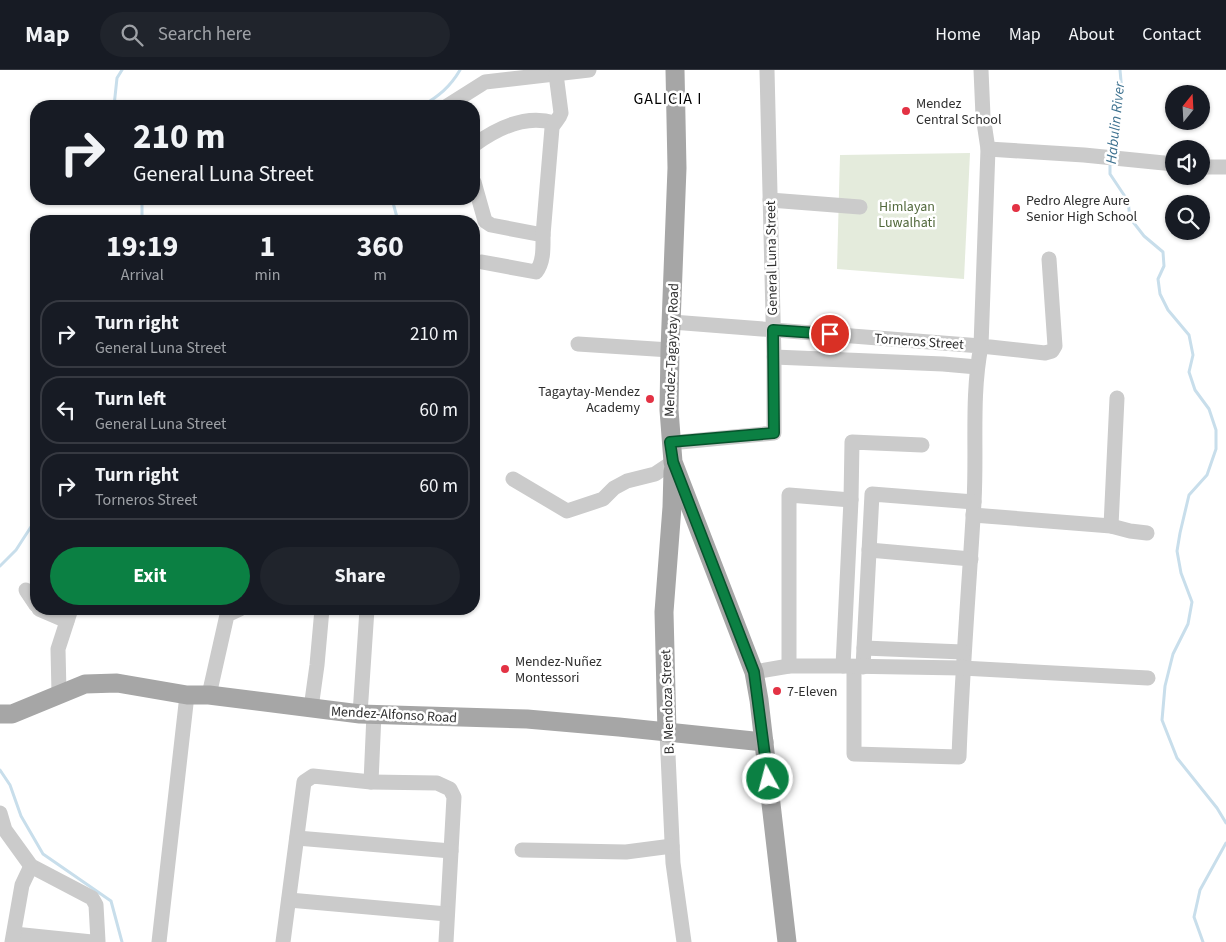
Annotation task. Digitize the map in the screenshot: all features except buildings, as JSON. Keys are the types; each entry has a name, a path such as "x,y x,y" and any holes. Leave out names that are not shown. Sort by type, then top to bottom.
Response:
{"main road":[{"name":"Mendez-Tagaytay Road","path":"675,70 678,168 670,350 670,442 673,462 754,672 788,942"},
{"name":"B. Mendoza Street","path":"667,733 664,612 672,513 673,462"},
{"path":"672,513 682,509 693,512"},
{"name":"Mendez-Alfonso Road","path":"6,714 85,684 117,683 187,695 209,695 367,714 527,719 764,742"}],"street":[{"path":"456,100 485,82 589,70"},
{"name":"General Luna Street","path":"670,442 774,433 767,70"},
{"path":"981,70 983,116 988,149 981,346 1045,353 1052,351 1055,346 1049,259"},
{"path":"482,262 536,272 539,268 543,252 552,128 554,123 560,118 561,113 556,74"},
{"path":"480,141 502,127 544,120 554,123"},
{"path":"988,149 1084,155 1165,163"},
{"path":"1210,167 1226,167"},
{"path":"770,200 860,207"},
{"path":"480,203 485,221 491,224 543,235"},
{"name":"Torneros Street","path":"672,322 981,346 977,367 974,508 962,668 959,757 854,754 853,667"},
{"path":"578,344 670,350"},
{"path":"774,357 977,367"},
{"path":"1111,526 1117,398"},
{"path":"853,667 852,442 922,445"},
{"path":"513,479 567,511 604,499 614,488 628,480 655,474 673,462"},
{"path":"853,667 864,648 872,494 1111,526 1147,533"},
{"path":"789,666 789,495 851,500"},
{"path":"869,550 971,559"},
{"path":"26,590 30,596"},
{"path":"59,693 58,649 69,615"},
{"path":"209,695 227,615"},
{"path":"311,708 321,615"},
{"path":"367,615 367,714 371,782"},
{"path":"864,648 963,652"},
{"path":"754,672 789,666 962,668 1148,678"},
{"path":"159,942 187,695"},
{"name":"B. Mendoza Street","path":"667,733 672,846 684,942"},
{"path":"283,942 304,782 314,776 371,782 437,783 450,789 454,797 446,942"},
{"path":"0,813 6,830 31,866 92,898 96,905 98,941 13,938 22,885 31,866"},
{"path":"297,838 451,850"},
{"path":"522,850 626,852 672,846"},
{"path":"289,900 447,914"}],"green space":[{"name":"Himlayan Luwalhati","path":"970,153 964,279 837,269 840,155"}],"waterway":[{"path":"115,100 117,78 122,70"},
{"path":"432,100 444,91 460,70"},
{"name":"Habulin River","path":"1111,154 1122,92 1120,70"},
{"name":"Habulin River","path":"1110,163 1110,174 1128,201 1130,218 1144,236 1163,252 1164,266 1158,279 1160,294 1168,310 1189,335 1193,355 1189,372 1195,390 1209,409 1216,430 1216,449 1207,475 1189,495 1180,533 1177,551 1181,573 1192,602 1188,624 1173,654 1165,686 1162,720 1177,758 1217,808 1226,823"},
{"path":"142,205 142,215"},
{"path":"394,205 396,215"},
{"path":"0,566 16,550 30,528"},
{"path":"0,770 10,785 21,816 43,854 111,901 122,942"},
{"name":"Habulin River","path":"1203,942 1194,917 1200,890 1226,843"}],"place":[{"name":"Mendez Central School","path":"906,111"},
{"name":"Pedro Alegre Aure Senior High School","path":"1016,208"},
{"name":"Tagaytay-Mendez Academy","path":"650,399"},
{"name":"Mendez-Nuñez Montessori","path":"505,669"},
{"name":"7-Eleven","path":"777,691"}],"district":[{"name":"GALICIA I","path":"668,98"}],"route":[{"path":"768,779 754,672 673,462 670,442 774,433 773,330 830,334"}]}
